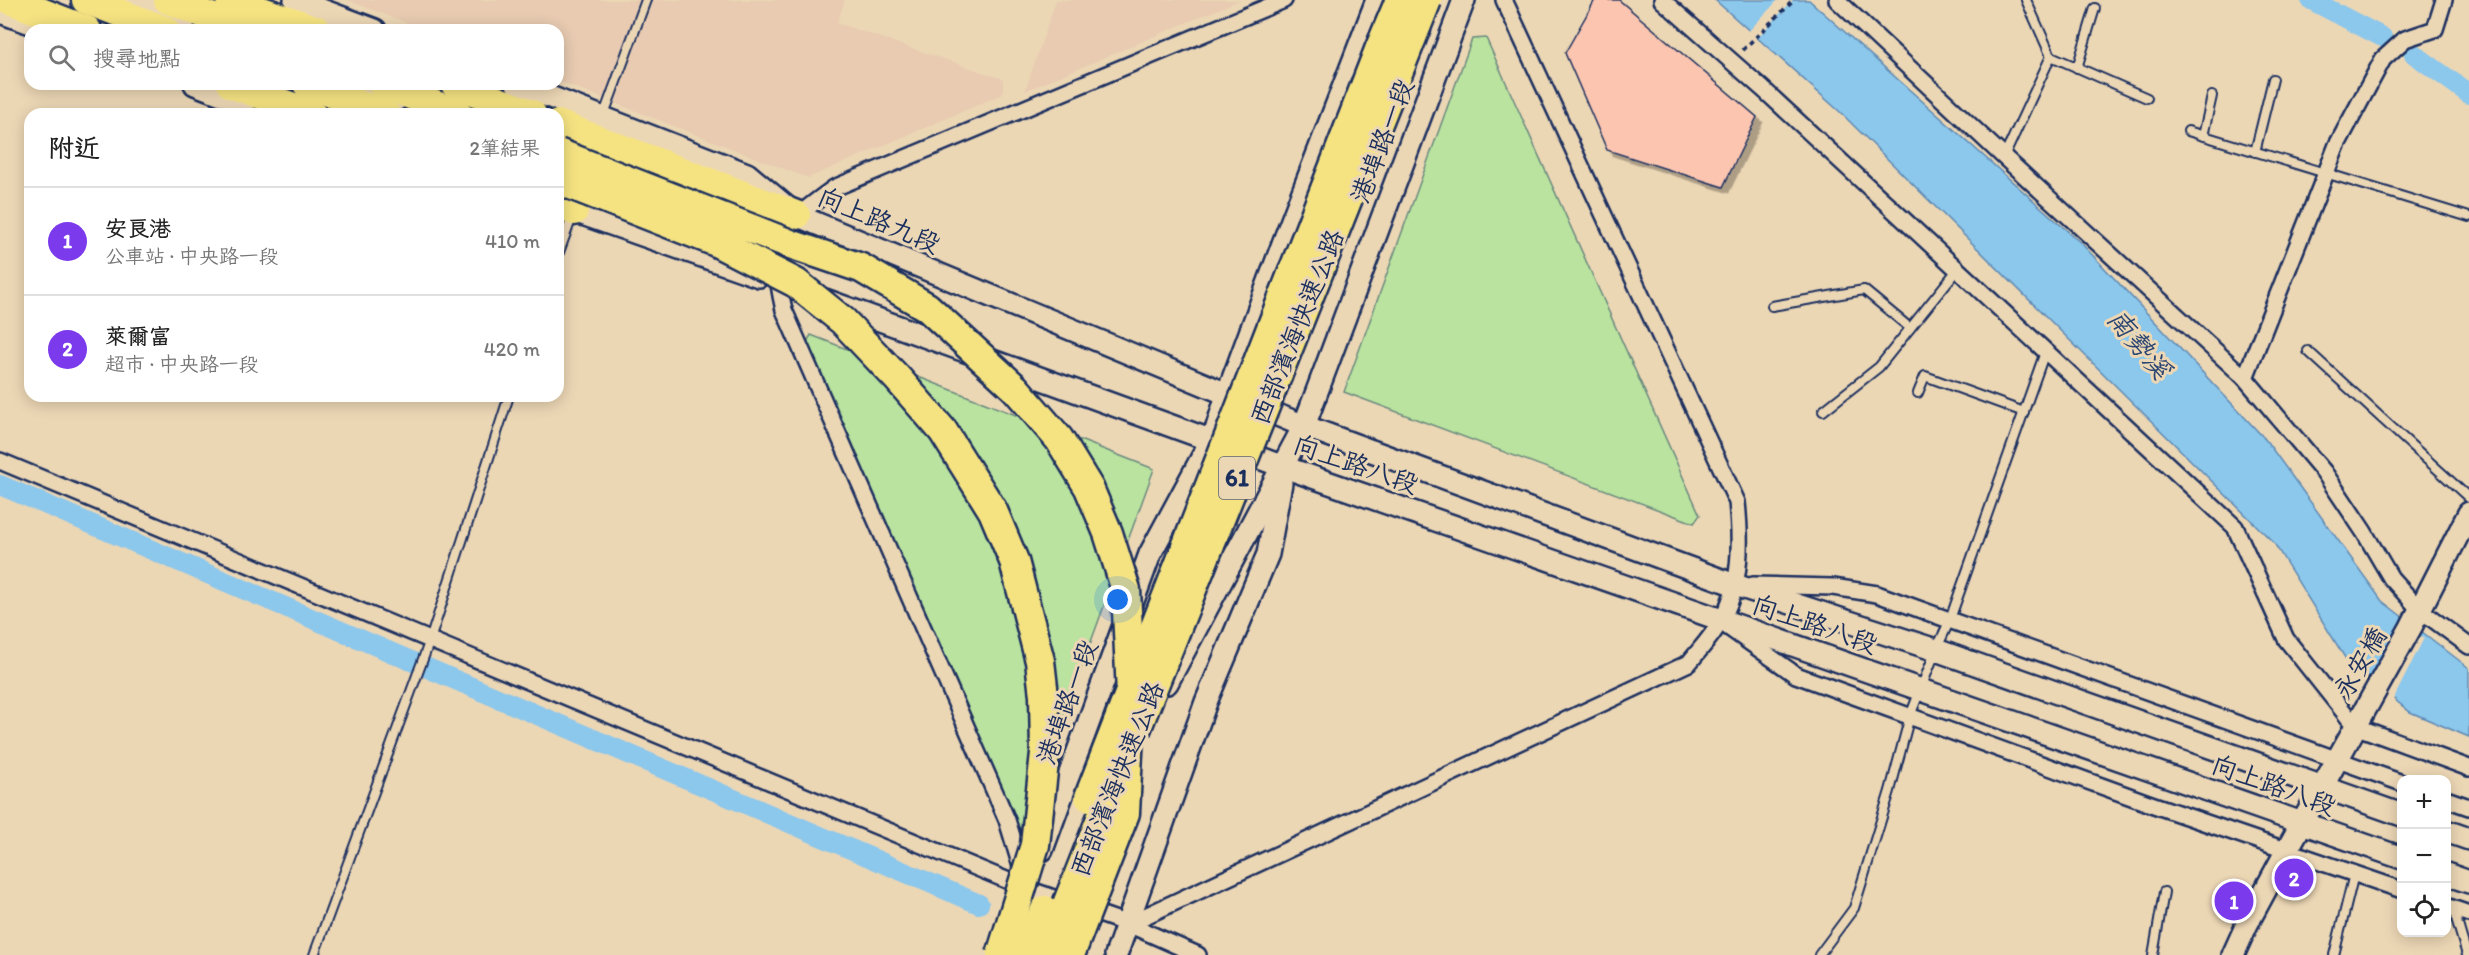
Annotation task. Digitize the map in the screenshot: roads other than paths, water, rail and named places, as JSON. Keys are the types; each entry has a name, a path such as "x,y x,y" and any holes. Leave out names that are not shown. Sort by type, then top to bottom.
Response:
{"highway":[{"path":"10,0 72,24"},
{"path":"86,0 149,24"},
{"path":"168,0 229,24"},
{"path":"230,0 300,24"},
{"name":"西部濱海快速公路","path":"1024,955 1048,901 1246,397 1374,61 1400,0"},
{"name":"西部濱海快速公路","path":"1047,955 1427,0"},
{"path":"247,90 296,108"},
{"path":"323,90 370,108"},
{"path":"397,90 444,108"},
{"path":"470,90 516,108"},
{"path":"564,135 582,168 796,283 843,321 943,431 993,511 1014,561 1040,662 1044,696 1045,753 1035,845 1002,955"},
{"path":"564,155 783,241 861,268 927,307 1015,388 1059,439 1089,488 1108,533 1126,590 1131,694 1125,813 1070,955"},
{"path":"582,168 796,215"}],"main road":[{"path":"131,0 195,24"},
{"path":"295,0 359,24"},
{"name":"港埠路一段","path":"1059,955 1150,716 1187,574 1211,441 1377,0"},
{"name":"港埠路一段","path":"1150,716 1247,529 1284,467 1304,426 1464,0"},
{"path":"0,12 33,24"},
{"path":"211,90 258,108"},
{"path":"370,90 417,108"},
{"path":"523,90 536,108"},
{"path":"564,144 582,168 778,283 1211,441"},
{"path":"564,165 582,168 734,215 796,215"},
{"name":"向上路九段","path":"796,215 1227,395"},
{"name":"向上路八段","path":"1227,395 1304,426 1735,585 1936,650 2397,813"},
{"name":"港埠路一段","path":"1002,955 1150,554 1211,441"},
{"name":"向上路八段","path":"1211,441 2397,856"},
{"name":"港埠路一段","path":"1116,955 1206,702 1268,554 1284,467"},
{"name":"永安橋","path":"2233,955 2247,924 2339,760 2469,513"},
{"path":"2451,833 2469,839"},
{"path":"2451,876 2469,882"}],"street":[{"path":"1028,889 1007,820 784,310 778,283 778,242 796,215 834,188 1284,0"},
{"path":"1128,924 1689,663 1721,621 1735,585 1741,540 1737,502 1504,0"},
{"path":"1662,0 2045,352 2118,416 2235,527 2286,639 2355,726 2469,768"},
{"path":"1837,0 2245,378 2324,472 2364,532 2415,618 2469,646"},
{"path":"2245,378 2337,145 2383,59 2405,39 2435,29 2444,0"},
{"path":"0,461 1028,889 1128,924 1198,955"},
{"path":"1735,585 1833,587 1876,594 2397,781"},
{"path":"1721,621 1796,675 2397,888"},
{"path":"2451,801 2469,807"},
{"path":"2451,907 2469,914"}],"lane":[{"path":"564,233 582,168 646,0"},
{"path":"2026,0 2051,56 2147,98"},
{"path":"2077,68 2095,8"},
{"path":"2004,157 2051,56"},
{"path":"2255,152 2273,79"},
{"path":"2203,136 2212,96"},
{"path":"2188,131 2469,218"},
{"path":"1823,411 1879,367 1957,270"},
{"path":"1772,306 1864,290 1910,328"},
{"path":"2308,351 2469,498"},
{"path":"1819,955 1854,908 1910,716 1949,622 2045,352"},
{"path":"1918,393 1925,376 2024,412"},
{"path":"314,955 430,640 507,402"},
{"path":"2334,955 2354,874"},
{"path":"2153,955 2164,892"},
{"path":"2451,910 2467,955"}],"water":[{"name":"南勢溪","path":"1715,0 1809,0 2082,244 2265,439 2382,601 2469,668 2469,737 2410,712 2347,661 2274,543 1839,111"}],"waterway":[{"path":"2311,0 2382,37"},
{"path":"2414,54 2469,94"},
{"path":"0,485 979,904"}],"place":[{"name":"萊爾富","path":"2294,878"},
{"name":"安良港","path":"2234,901"}]}
